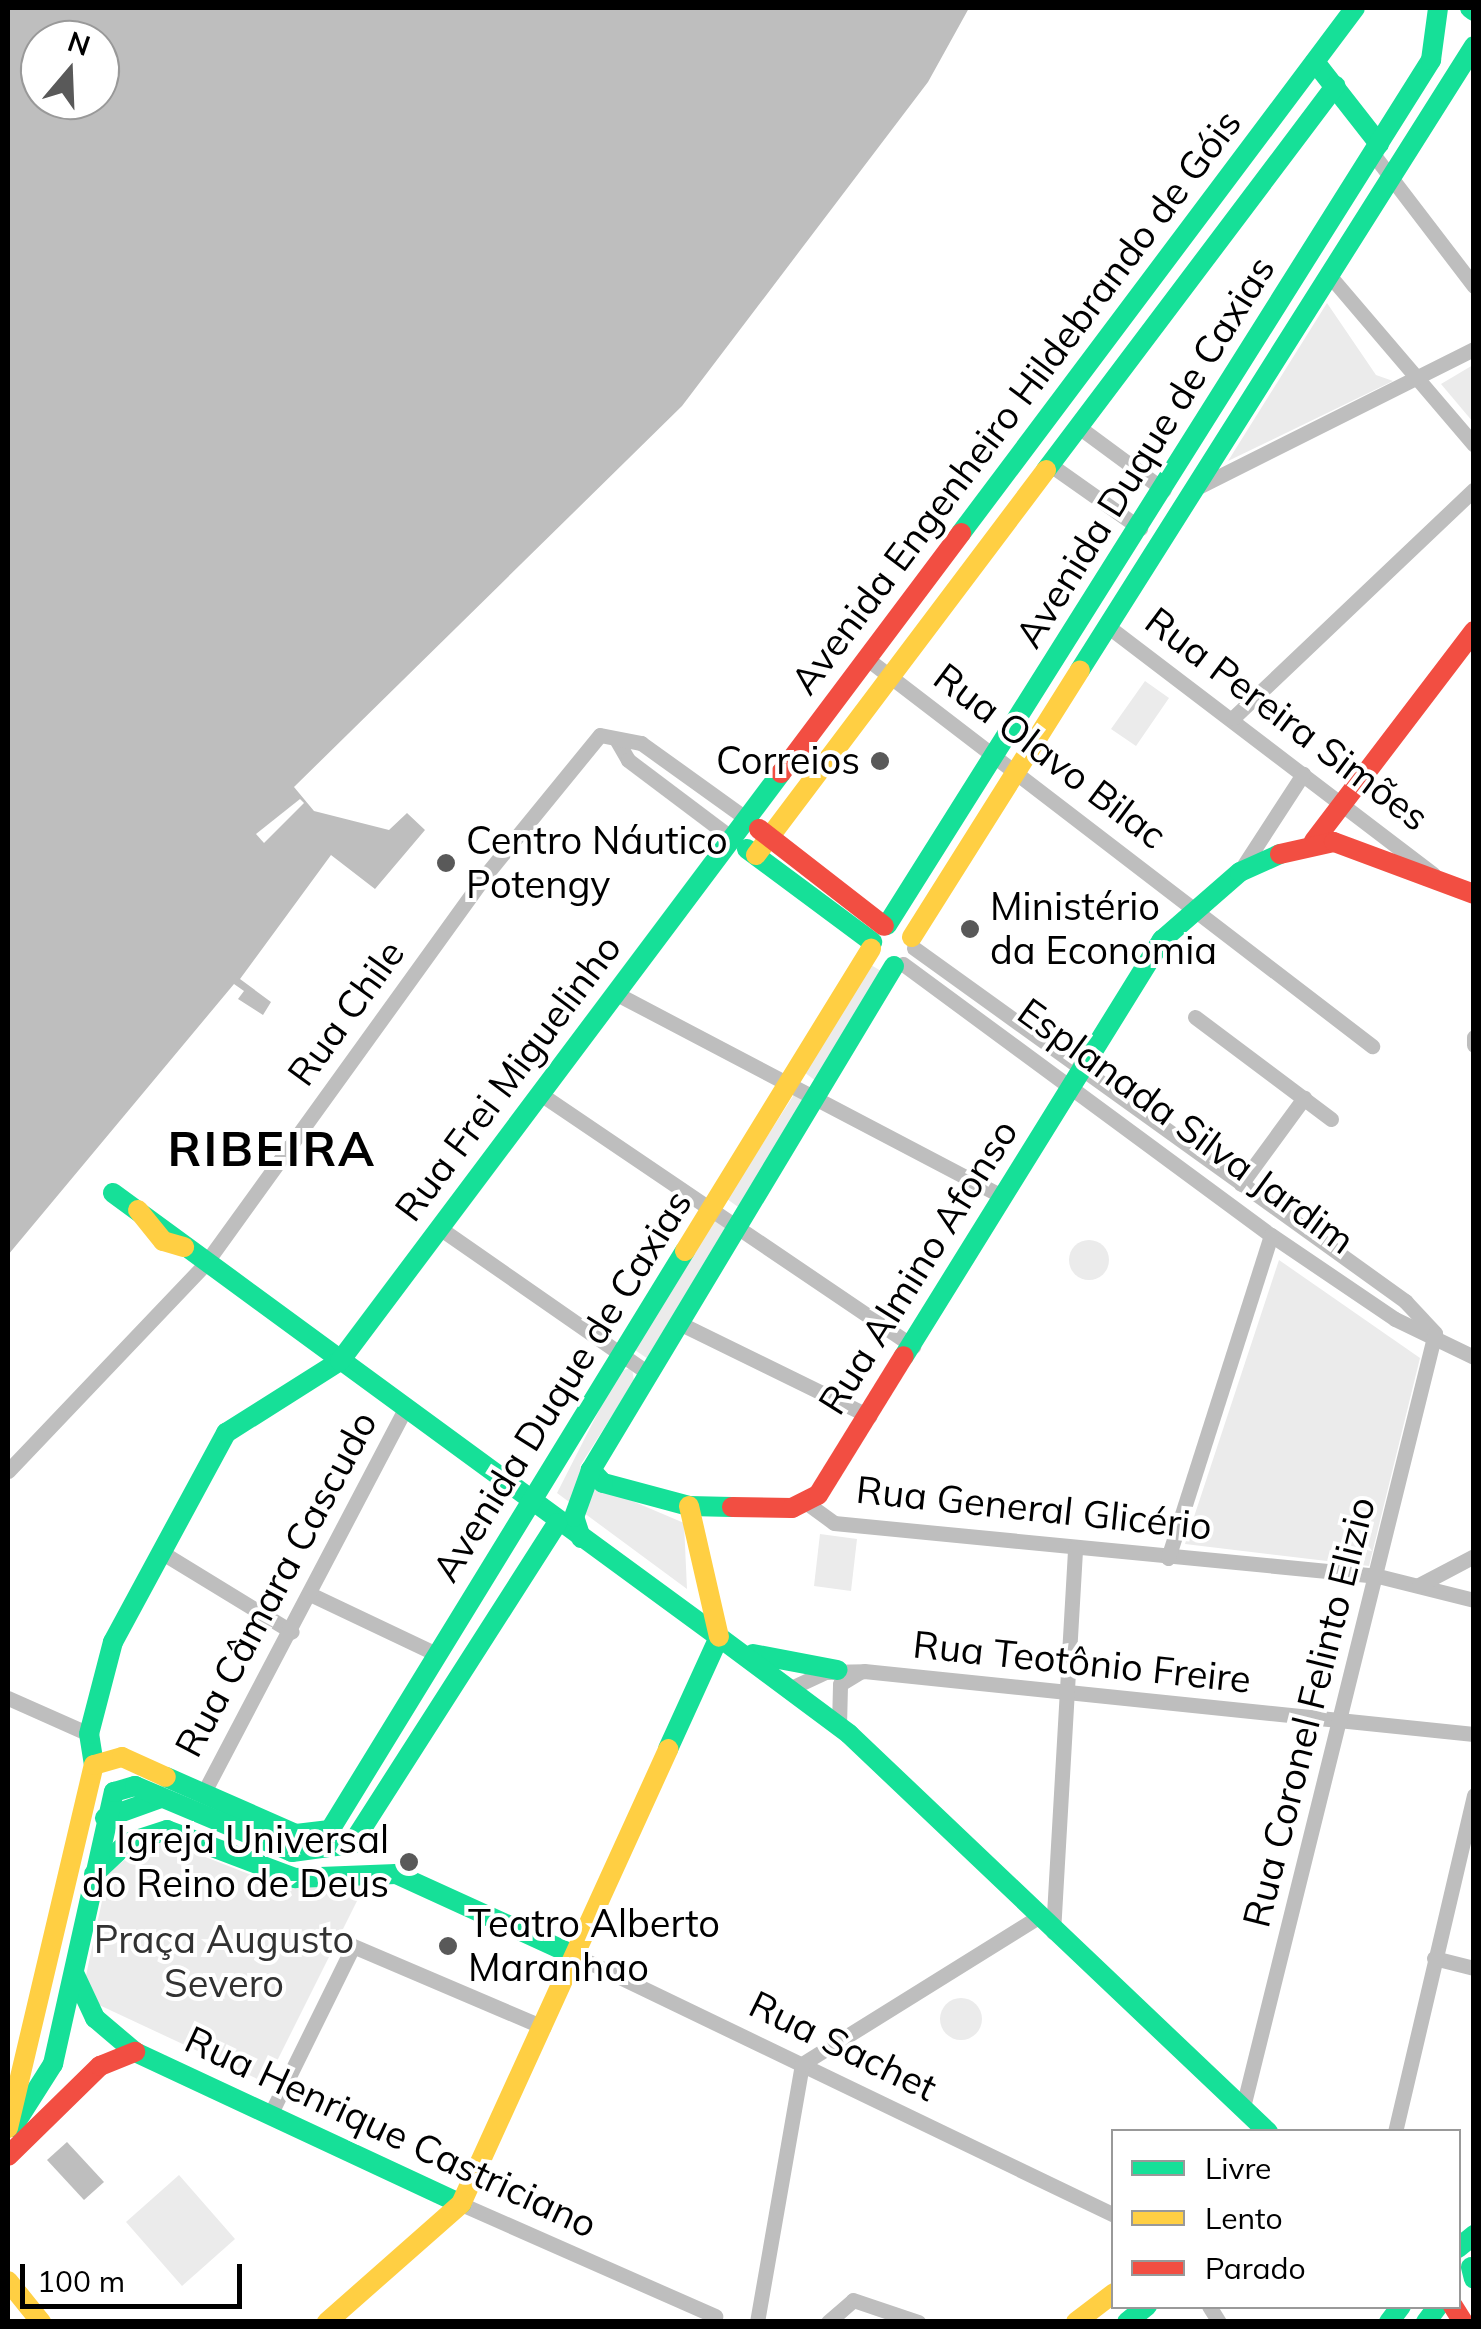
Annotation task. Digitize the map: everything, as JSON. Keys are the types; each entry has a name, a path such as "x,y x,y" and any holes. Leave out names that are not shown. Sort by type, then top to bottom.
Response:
{"main road":[{"name":"Avenida Engenheiro Hildebrando de Góis","path":"733,839 1354,8"},
{"name":"Avenida Duque de Caxias","path":"204,1792 296,1834 330,1830 436,1654 624,1358 878,935 1140,528 1431,60 1438,8"},
{"name":"Avenida Duque de Caxias","path":"581,1538 576,1507 648,1373 970,848 1474,46"},
{"path":"1315,62 1376,149"},
{"name":"Avenida Engenheiro Hildebrando de Góis","path":"756,855 912,654 1335,86"},
{"path":"1167,259 1192,278"},
{"path":"1045,419 1076,433"},
{"path":"991,493 1017,514"},
{"path":"886,631 912,654"},
{"path":"1436,877 1314,842 1474,631"},
{"path":"748,820 878,935 906,954"},
{"path":"946,832 970,848"},
{"path":"733,839 906,954"},
{"name":"Rua Frei Miguelinho","path":"340,1361 733,839"},
{"name":"Rua Almino Afonso","path":"808,1504 912,1346 1162,940 1196,905 1240,872 1314,842"},
{"name":"Rua Pereira Simões","path":"1436,877 1474,894"},
{"path":"113,1193 138,1210 163,1241 184,1246 406,1407 538,1495 576,1507"},
{"path":"8,2130 94,1765 89,1734 113,1642 235,1423 340,1361"},
{"name":"Rua General Glicério","path":"594,1474 689,1506 808,1504"},
{"path":"538,1495 557,1522 839,1726 1265,2129"},
{"path":"327,2322 461,2204 720,1637 689,1506"},
{"name":"Avenida Duque de Caxias","path":"93,1875 105,1818 121,1787 315,1855 352,1844 370,1828 557,1522"},
{"path":"740,1651 838,1670"},
{"path":"94,1765 122,1756 204,1792"},
{"name":"Rua Sachet","path":"93,1875 158,1829 296,1878 377,1870 574,1955"},
{"path":"8,2130 47,2082 93,1875"},
{"name":"Rua Henrique Castriciano","path":"73,1971 95,2018 135,2052 461,2204"},
{"path":"8,2156 100,2066 135,2052"},
{"path":"1466,2265 1474,2234"},
{"path":"8,2280 41,2322"},
{"path":"1076,2322 1111,2295"}],"street":[{"path":"1376,149 1474,286"},
{"path":"1328,275 1474,446"},
{"path":"1198,487 1474,350"},
{"path":"1076,433 1164,490"},
{"path":"1052,466 1140,528"},
{"path":"1234,718 1474,488"},
{"name":"Rua Pereira Simões","path":"1110,628 1234,718 1436,877"},
{"name":"Rua Olavo Bilac","path":"866,658 1196,905 1372,1046"},
{"name":"Rua Chile","path":"8,1470 206,1264 484,878 600,735 616,739"},
{"path":"616,739 641,743 748,820"},
{"path":"616,739 628,760 733,839"},
{"path":"1240,872 1303,774"},
{"name":"Esplanada Silva Jardim","path":"906,954 1084,1064 1241,1184 1405,1301 1435,1333"},
{"name":"Esplanada Silva Jardim","path":"906,954 1192,1179 1395,1318 1435,1333 1474,1357"},
{"path":"615,994 792,1082 1004,1197"},
{"path":"1195,1017 1331,1119"},
{"path":"539,1093 740,1225 912,1346"},
{"path":"1241,1184 1304,1098"},
{"path":"1192,1179 1211,1160"},
{"path":"438,1227 648,1373"},
{"path":"1168,1558 1270,1234"},
{"path":"679,1323 868,1416"},
{"name":"Rua Coronel Felinto Elizio","path":"1243,2107 1342,1723 1435,1333"},
{"name":"Rua Câmara Cascudo","path":"204,1792 312,1595 406,1407"},
{"name":"Rua General Glicério","path":"808,1504 834,1522 1378,1576 1474,1600"},
{"path":"757,2322 802,2064 1046,1925 1068,1694 1074,1548"},
{"path":"161,1552 292,1632"},
{"path":"1419,1585 1474,1556"},
{"path":"312,1595 436,1654"},
{"name":"Rua Teotônio Freire","path":"791,1688 838,1670 864,1670 1474,1734"},
{"name":"Rua Teotônio Freire","path":"839,1726 840,1684 864,1670"},
{"path":"8,1698 89,1734"},
{"path":"1396,2129 1474,1795"},
{"path":"270,2116 348,1950 367,1945 543,2027"},
{"name":"Rua Sachet","path":"574,1955 1111,2214"},
{"path":"1434,1958 1474,1968"},
{"name":"Rua Henrique Castriciano","path":"461,2204 715,2316"},
{"path":"828,2322 853,2300 918,2322"}],"green space":[{"path":"1327,303 1376,375 1393,381 1228,461"},
{"path":"1473,365 1473,422 1441,384"},
{"path":"1145,681 1169,698 1136,746 1111,729"},
{"path":"871,965 886,974 821,1085 804,1072"},
{"path":"795,1093 807,1101 741,1209 727,1199"},
{"path":"714,1220 728,1229 648,1359 635,1350"},
{"path":"1089,1240 1103,1246 1109,1260 1103,1274 1089,1280 1075,1274 1069,1260 1075,1246"},
{"path":"1279,1260 1420,1358 1369,1566 1185,1544"},
{"path":"632,1368 634,1381 580,1466 590,1483 684,1523 687,1589 557,1493 619,1371"},
{"path":"820,1534 857,1539 851,1591 814,1586"},
{"name":"Praça Augusto Severo","path":"154,1837 282,1887 368,1879 266,2083 97,2004 84,1985 108,1873"},
{"path":"961,1998 976,2004 982,2019 976,2034 961,2040 946,2034 940,2019 946,2004"},
{"path":"179,2175 235,2239 182,2286 126,2222"}],"shaded area":[{"path":"8,8 969,8 928,82 682,406 294,787 314,811 389,830 407,813 425,830 375,889 331,855 240,979 271,1002 263,1015 238,999 244,991 234,984 8,1255"},
{"path":"67,2142 104,2182 84,2200 47,2160"}],"pier":[{"path":"300,799 304,803 264,843 256,834"}],"traffic: fast":[{"path":"961,533 1355,8"},
{"path":"887,925 1431,60 1438,8"},
{"path":"1470,8 1474,11"},
{"path":"1080,670 1474,46"},
{"path":"1315,62 1379,144"},
{"path":"1046,470 1335,86"},
{"path":"94,1765 89,1734 113,1642 226,1433 340,1361 781,773"},
{"path":"747,849 872,942"},
{"path":"904,1356 1162,940 1240,872 1280,854"},
{"path":"732,1507 689,1506 603,1483 591,1470 894,966"},
{"path":"113,1193 719,1637"},
{"path":"166,1777 296,1834 330,1830 685,1251"},
{"path":"581,1538 574,1517 591,1470"},
{"path":"13,2127 53,2064 114,1792 135,1786 292,1852 352,1844 557,1523"},
{"path":"668,1749 719,1637 849,1734 1265,2129"},
{"path":"753,1654 838,1670"},
{"path":"105,1818 161,1798"},
{"path":"94,1874 127,1843 167,1830 295,1878 396,1874 574,1955"},
{"path":"74,1973 95,2018 135,2052 461,2204"},
{"path":"1461,2246 1474,2235"},
{"path":"1471,2267 1474,2279"},
{"path":"1127,2322 1143,2309"},
{"path":"1389,2322 1399,2309"},
{"path":"1426,2322 1436,2309"}],"traffic: slow":[{"path":"756,855 1046,470"},
{"path":"912,937 1080,670"},
{"path":"685,1251 871,949"},
{"path":"138,1210 163,1241 184,1247"},
{"path":"689,1506 719,1637"},
{"path":"327,2322 461,2204 668,1749"},
{"path":"8,2128 94,1765 122,1757 166,1777"},
{"path":"8,2281 41,2322"},
{"path":"1076,2322 1111,2295"}],"traffic: jam":[{"path":"781,773 961,533"},
{"path":"1314,841 1474,631"},
{"path":"759,829 884,926"},
{"path":"1280,854 1334,842 1474,894"},
{"path":"732,1507 792,1508 818,1495 904,1356"},
{"path":"8,2156 100,2066 135,2052"},
{"path":"1455,2309 1463,2322"}],"place":[{"name":"Correios","path":"880,761"},
{"name":"Centro Náutico Potengy","path":"446,863"},
{"name":"Ministério da Economia","path":"970,929"},
{"name":"Igreja Universal do Reino de Deus","path":"409,1862"},
{"name":"Teatro Alberto Maranhao","path":"448,1946"}],"district":[{"name":"RIBEIRA","path":"272,1149"}]}
